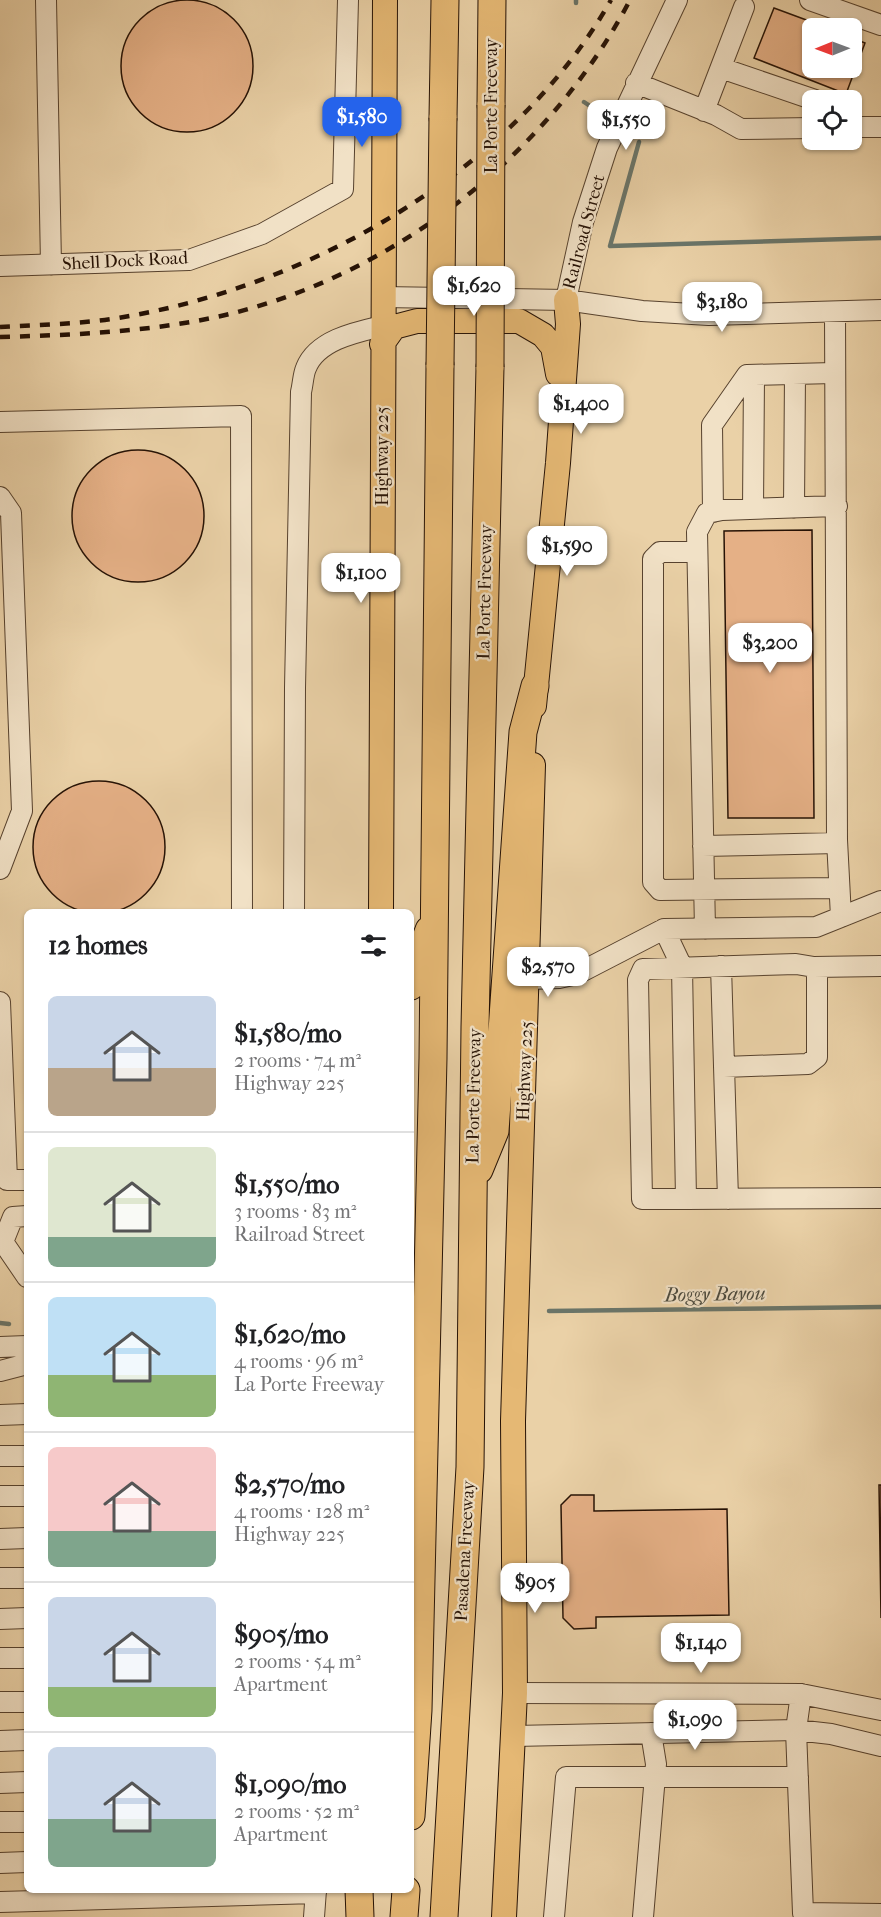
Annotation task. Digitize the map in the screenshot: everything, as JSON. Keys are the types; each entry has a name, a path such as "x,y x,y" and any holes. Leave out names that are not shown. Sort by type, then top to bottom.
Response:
{"highway":[{"path":"414,1771 418,1710 435,912 446,0"},
{"name":"La Porte Freeway","path":"473,1185 490,367 492,0"},
{"path":"473,1185 495,1131 524,732 535,686"},
{"path":"414,970 435,912"},
{"name":"Pasadena Freeway","path":"444,1915 470,1467 473,1185"},
{"path":"359,1893 360,1917"},
{"path":"404,1917 406,1893"}],"main road":[{"name":"Highway 225","path":"381,909 385,0"},
{"path":"563,403 568,324 566,300"},
{"path":"382,335 394,327 417,321 519,321 543,335 554,347 563,403"},
{"name":"Highway 225","path":"504,1917 514,1736 513,1421 535,686 563,403"},
{"path":"349,1917 351,1893"}],"street":[{"path":"46,0 51,265"},
{"name":"Shell Dock Road","path":"0,266 189,260 261,234 343,189 348,0"},
{"name":"Railroad Street","path":"566,300 583,222 607,148 677,0"},
{"path":"810,0 881,25"},
{"path":"704,111 744,7"},
{"path":"721,68 802,95"},
{"path":"636,83 741,129 802,128"},
{"path":"862,127 881,126"},
{"path":"382,297 566,300 642,311 698,314 881,310"},
{"path":"835,312 837,843 841,917"},
{"path":"294,909 296,607 301,392 305,369 313,357 338,339 382,335"},
{"path":"713,512 712,425 747,375 834,373"},
{"path":"794,507 795,374"},
{"path":"753,509 754,375"},
{"path":"0,422 241,416 243,909"},
{"path":"0,496 11,513 22,811 0,869"},
{"path":"705,929 697,532 707,513 837,506"},
{"path":"697,552 660,552 653,559 653,882 660,890 839,888"},
{"path":"703,846 837,843"},
{"path":"528,979 559,978 577,974 664,929 816,927 881,901"},
{"path":"664,929 682,967 686,1199"},
{"path":"881,966 817,967 796,964 643,969 638,980 642,1199 881,1198"},
{"path":"721,966 728,1199"},
{"path":"724,1067 808,1064 817,1057 817,967"},
{"path":"0,1002 11,1182"},
{"path":"24,1216 13,1217 3,1242 24,1273"},
{"path":"0,1347 24,1346"},
{"path":"0,1371 24,1365"},
{"path":"0,1415 24,1414"},
{"path":"0,1456 24,1456"},
{"path":"0,1496 24,1496"},
{"path":"0,1539 24,1538"},
{"path":"0,1578 24,1578"},
{"path":"0,1619 24,1618"},
{"path":"0,1658 24,1658"},
{"path":"515,1693 801,1694 881,1710"},
{"path":"801,1694 796,1730 803,1913 881,1914"},
{"path":"0,1702 24,1702"},
{"path":"514,1736 796,1730 831,1734 881,1746"},
{"path":"643,1917 656,1764 651,1733"},
{"path":"0,1741 24,1740"},
{"path":"554,1917 566,1777 798,1777"},
{"path":"0,1783 24,1782"},
{"path":"0,1822 24,1822"},
{"path":"0,1863 24,1862"},
{"path":"0,1902 50,1903 292,1893"},
{"path":"314,1917 316,1893"}],"building":[{"path":"187,0 212,5 234,19 248,41 253,66 248,91 234,113 212,127 187,132 162,127 140,113 126,91 121,66 126,41 140,19 162,5"},
{"path":"774,8 802,18 802,77 754,58"},
{"path":"805,78 852,78 847,90 836,90"},
{"path":"138,450 163,455 185,469 199,491 204,516 199,541 185,563 163,577 138,582 113,577 91,563 77,541 72,516 77,491 91,469 113,455"},
{"path":"812,530 814,818 728,818 724,531"},
{"path":"86,782 112,782 136,792 154,810 164,834 164,860 154,884 136,902 121,909 77,909 62,902 44,884 34,860 34,834 44,810 62,792"},
{"path":"879,1485 881,1485 881,1618"},
{"path":"571,1495 594,1495 594,1511 727,1509 729,1615 596,1617 596,1628 574,1629 563,1618 561,1505"}],"waterway":[{"path":"584,102 599,112"},
{"path":"639,142 610,246 881,238"},
{"name":"Boggy Bayou","path":"549,1311 881,1307"},
{"name":"Boggy Bayou","path":"0,1323 9,1324"}],"railway":[{"path":"0,327 103,320 190,302 262,279 333,249 400,212 463,168 520,117 570,61 611,0"},
{"path":"0,337 111,332 166,326 221,316 284,298 346,272 404,240 459,201 510,158 556,109 596,56 630,0"}]}
